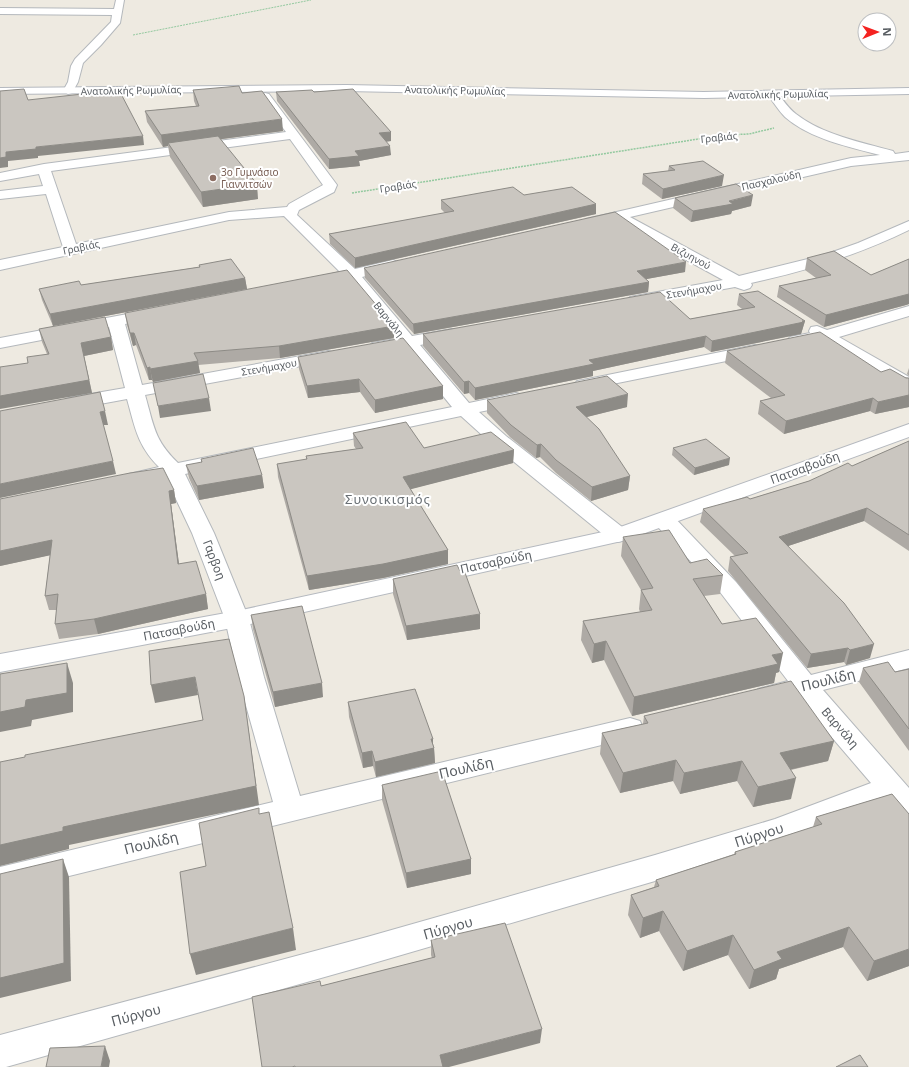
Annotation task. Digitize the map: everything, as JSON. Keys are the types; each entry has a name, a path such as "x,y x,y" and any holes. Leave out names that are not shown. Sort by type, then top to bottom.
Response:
{"street":[{"path":"68,91 73,82 76,66 79,61 98,43 115,23 120,0"},
{"path":"0,11 117,12"},
{"path":"260,88 294,136 308,152 331,187 294,207 290,211"},
{"name":"Ανατολικής Ρωμυλίας","path":"0,91 260,88 774,94 909,91"},
{"path":"774,94 785,110 800,122 824,133 906,158"},
{"path":"0,177 44,168 294,136"},
{"name":"Πασχαλούδη","path":"578,225 851,162 906,158"},
{"path":"44,168 71,250"},
{"path":"0,195 51,189"},
{"name":"Γραβιάς","path":"0,265 229,216 290,211"},
{"name":"Βαρνάλη","path":"290,211 291,217 352,275 465,410 499,440 618,536"},
{"name":"Βιζυηνού","path":"617,216 739,282 758,294"},
{"name":"Στενήμαχου","path":"623,303 739,282 856,249 909,225"},
{"path":"308,284 406,263"},
{"path":"0,343 170,311"},
{"path":"564,389 824,336 909,311"},
{"name":"Γαρβοη","path":"116,322 148,440 157,454 173,470 203,533 237,619 251,677 290,810"},
{"path":"804,323 909,385"},
{"name":"Στενήμαχου","path":"60,406 469,331"},
{"path":"121,481 534,395"},
{"name":"Πατσαβούδη","path":"0,663 237,619 618,536 909,430"},
{"name":"Βαρνάλη","path":"664,520 728,587 804,686 900,797"},
{"name":"Πουλίδη","path":"745,701 909,659"},
{"name":"Πουλίδη","path":"0,880 652,723"},
{"name":"Πύργου","path":"0,1052 367,952 655,868 781,828 900,797"}],"path":[{"path":"98,43 148,31 311,0"},
{"name":"Γραβιάς","path":"348,194 724,135 749,134 800,122"}],"building":[{"path":"239,86 242,93 262,91 282,119 161,135 145,111 199,106 193,90"},
{"path":"24,89 28,100 119,90 143,136 36,147 36,149 6,152 6,157 0,158 0,91"},
{"path":"353,89 391,132 379,133 390,146 355,151 359,156 329,159 276,92 312,90 314,92"},
{"name":"3ο Γυμνάσιο Γιαννιτσών","path":"218,136 257,184 201,192 168,143"},
{"path":"703,161 724,175 663,189 643,174 675,170 669,166"},
{"path":"736,184 753,195 729,201 733,204 693,211 675,198"},
{"path":"513,187 524,195 572,187 596,204 355,258 329,234 454,211 441,200"},
{"path":"615,212 686,262 637,271 649,282 413,324 364,268"},
{"path":"834,251 871,275 909,259 909,294 826,315 779,286 831,275 807,258"},
{"path":"231,259 245,278 50,314 39,289 79,281 81,285 200,267 199,265"},
{"path":"347,270 394,326 279,346 194,353 198,361 150,369 150,367 147,368 134,333 130,333 125,313"},
{"path":"758,291 805,321 712,341 706,336 589,360 594,364 475,388 469,381 464,382 423,334 660,292 690,319 755,307 739,294"},
{"path":"105,317 111,337 81,343 89,380 0,396 0,367 28,363 27,357 49,354 39,329"},
{"path":"820,332 881,372 890,369 906,378 909,378 909,395 878,402 873,398 786,421 760,401 785,395 727,351"},
{"path":"403,338 443,386 375,400 359,379 307,386 298,357"},
{"path":"203,374 209,398 158,406 153,383"},
{"path":"607,376 628,394 576,407 599,429 630,476 592,487 556,460 541,444 537,445 511,425 487,400"},
{"path":"100,392 105,411 100,412 113,461 0,484 0,411"},
{"path":"406,422 424,448 491,432 514,450 403,477 448,550 383,564 307,576 277,464 307,459 306,456 363,448 353,433"},
{"path":"706,439 730,458 695,468 673,448"},
{"path":"909,441 909,535 867,508 779,537 844,603 874,644 850,650 848,648 811,654 730,557 748,553 703,509 747,497 750,499 809,481 848,463 852,466"},
{"path":"253,448 262,475 197,486 186,465 202,462 201,459"},
{"path":"163,468 174,490 169,491 178,564 196,561 206,594 94,619 55,624 58,594 45,596 52,540 0,551 0,499 130,473"},
{"path":"669,530 690,563 707,559 723,575 693,579 722,624 756,618 783,653 772,655 778,664 634,697 606,641 594,644 583,621 652,610 641,590 653,588 623,537"},
{"path":"457,565 460,571 464,570 480,614 406,626 393,579"},
{"path":"302,606 322,683 273,692 251,615"},
{"path":"229,639 244,696 256,786 63,827 63,831 0,845 0,762 25,757 25,755 203,720 195,677 151,685 149,651"},
{"path":"888,662 895,672 909,669 909,729 863,668"},
{"path":"67,663 67,693 26,700 25,707 0,712 0,674"},
{"path":"791,681 834,741 780,753 796,778 758,787 742,761 684,773 676,760 623,773 602,733 648,723 644,716"},
{"path":"415,689 433,739 431,739 434,748 375,762 372,751 362,753 348,702"},
{"path":"442,771 471,859 406,873 382,785"},
{"path":"892,794 909,814 909,949 874,961 849,927 777,952 782,959 754,970 733,935 687,951 663,911 643,918 631,895 659,886 656,880 736,854 735,852 822,824 816,817"},
{"path":"259,808 259,814 269,812 293,928 190,954 180,872 206,866 199,823"},
{"path":"63,859 64,963 0,978 0,874"},
{"path":"505,923 542,1029 440,1055 443,1067 262,1067 252,997 320,981 321,986 435,957 431,940"},
{"path":"105,1046 101,1067 46,1067 50,1048"},
{"path":"860,1055 868,1067 836,1067"}],"place":[{"name":"3ο Γυμνάσιο Γιαννιτσών","path":"213,178"}],"district":[{"name":"Συνοικισμός","path":"388,499"}]}
